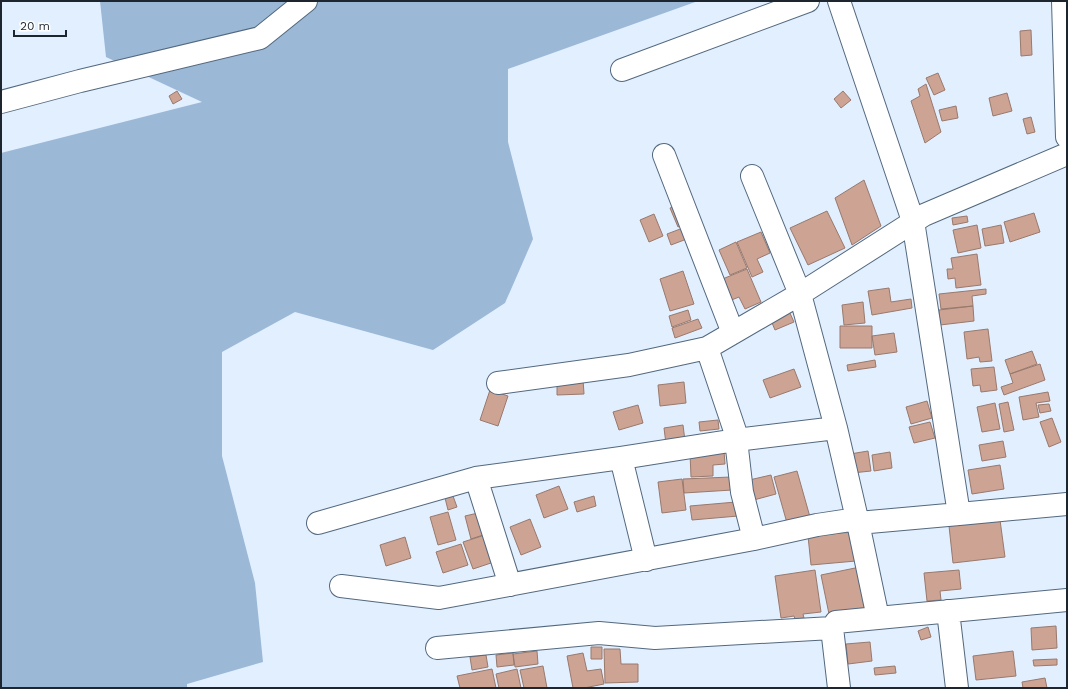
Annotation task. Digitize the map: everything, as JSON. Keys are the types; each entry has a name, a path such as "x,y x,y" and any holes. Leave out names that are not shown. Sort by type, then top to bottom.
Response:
{"street":[{"path":"1,102 80,81 260,38 306,1"},
{"path":"622,70 808,1"},
{"path":"839,1 913,221 959,514"},
{"path":"1063,1 1067,137"},
{"path":"498,383 629,365 707,348 800,294 924,215 1067,154"},
{"path":"664,155 733,333"},
{"path":"752,176 800,294 836,428 858,521 878,618"},
{"path":"707,348 734,431 742,492 754,540"},
{"path":"318,523 476,478 736,440 836,428"},
{"path":"620,458 646,560"},
{"path":"476,478 510,585"},
{"path":"341,586 439,598 754,540 816,525 1067,504"},
{"path":"839,688 832,628 836,622 1067,600"},
{"path":"948,611 957,688"},
{"path":"437,648 599,633 655,638 832,628"}],"water":[{"path":"100,1 698,1 508,69 508,142 533,239 505,303 433,350 295,312 222,352 222,456 255,583 263,662 187,684 187,688 1,688 1,153 202,102 106,57"}],"building":[{"path":"1031,30 1032,55 1021,56 1020,31"},
{"path":"938,73 945,90 934,95 926,78"},
{"path":"926,84 941,132 925,143 911,101 920,96 918,89"},
{"path":"177,91 182,99 173,104 169,96"},
{"path":"843,91 851,100 841,108 834,99"},
{"path":"1007,93 1012,111 993,116 989,98"},
{"path":"956,106 958,118 942,121 939,110"},
{"path":"1031,117 1035,132 1027,134 1023,119"},
{"path":"864,180 881,226 852,245 835,198"},
{"path":"679,205 686,224 678,227 670,208"},
{"path":"827,211 845,248 808,265 790,228"},
{"path":"1034,213 1040,232 1010,242 1004,222"},
{"path":"654,214 663,236 649,242 640,220"},
{"path":"967,216 968,222 953,225 952,218"},
{"path":"977,225 981,248 958,253 953,230"},
{"path":"1001,225 1004,243 985,246 982,229"},
{"path":"688,226 692,237 671,245 667,234"},
{"path":"761,232 770,253 757,259 763,272 752,277 737,242"},
{"path":"736,242 747,268 730,275 719,250"},
{"path":"977,254 981,285 956,288 955,278 948,279 947,269 953,269 951,258"},
{"path":"747,269 761,302 745,309 739,297 729,301 720,280"},
{"path":"683,271 694,304 670,311 660,279"},
{"path":"889,288 891,302 911,299 912,308 872,315 868,291"},
{"path":"986,289 986,294 972,296 973,306 941,309 939,294"},
{"path":"863,302 865,323 844,325 842,305"},
{"path":"973,306 974,321 940,325 939,310"},
{"path":"688,310 691,320 672,327 669,316"},
{"path":"789,311 794,322 775,330 770,318"},
{"path":"698,319 702,328 675,338 672,328"},
{"path":"840,326 872,326 872,348 840,348"},
{"path":"988,329 992,361 980,362 979,357 967,359 964,332"},
{"path":"894,333 897,352 875,355 872,336"},
{"path":"1032,351 1037,364 1010,374 1005,360"},
{"path":"875,360 876,367 848,371 847,365"},
{"path":"1040,364 1045,380 1004,395 1001,387 1013,383 1010,374"},
{"path":"994,367 997,390 981,392 980,385 973,386 971,369"},
{"path":"794,369 801,387 770,398 763,380"},
{"path":"557,379 583,379 584,394 557,395"},
{"path":"684,382 686,403 660,406 658,385"},
{"path":"490,390 508,396 498,426 480,420"},
{"path":"1048,392 1050,401 1036,403 1039,417 1023,420 1019,397"},
{"path":"927,401 932,418 911,424 906,407"},
{"path":"1008,402 1014,430 1004,432 999,404"},
{"path":"995,403 1000,429 982,432 977,407"},
{"path":"1049,404 1051,411 1040,413 1038,405"},
{"path":"638,405 643,423 619,430 613,412"},
{"path":"1052,418 1061,442 1049,447 1040,422"},
{"path":"718,420 719,429 700,431 699,422"},
{"path":"930,422 935,438 914,443 909,427"},
{"path":"683,425 685,441 666,444 664,428"},
{"path":"1003,441 1006,457 982,461 979,445"},
{"path":"724,451 725,464 713,465 713,476 691,477 690,453"},
{"path":"868,451 871,471 852,473 850,454"},
{"path":"890,452 892,468 874,471 872,455"},
{"path":"1000,465 1004,489 972,494 968,470"},
{"path":"797,471 810,517 787,523 774,477"},
{"path":"771,475 776,494 750,501 745,481"},
{"path":"731,477 732,490 684,493 683,479"},
{"path":"682,479 686,510 662,513 658,482"},
{"path":"559,486 568,509 544,518 536,495"},
{"path":"453,496 457,507 448,510 445,498"},
{"path":"594,496 596,506 577,512 574,502"},
{"path":"736,502 738,516 692,520 690,506"},
{"path":"448,512 456,540 438,545 430,517"},
{"path":"478,513 483,535 471,539 465,516"},
{"path":"530,519 541,547 521,555 510,527"},
{"path":"1000,520 1005,557 953,563 949,526"},
{"path":"853,532 856,561 811,565 808,536"},
{"path":"485,535 494,562 473,569 463,542"},
{"path":"405,537 411,558 386,566 380,545"},
{"path":"461,544 468,565 443,573 436,552"},
{"path":"860,567 868,607 829,614 821,575"},
{"path":"815,570 821,612 803,614 804,618 795,619 794,616 781,618 775,576"},
{"path":"959,570 961,589 940,591 941,600 927,601 924,573"},
{"path":"1056,626 1057,648 1032,650 1031,628"},
{"path":"928,627 931,637 921,640 918,631"},
{"path":"870,642 872,661 848,664 846,644"},
{"path":"591,647 602,647 602,659 591,659"},
{"path":"604,649 620,649 621,664 638,664 638,682 605,683"},
{"path":"537,651 538,664 515,667 513,654"},
{"path":"1013,651 1016,676 976,680 973,656"},
{"path":"513,653 514,665 497,667 496,655"},
{"path":"583,653 587,671 601,669 604,684 584,688 573,688 567,656"},
{"path":"486,655 488,667 472,670 470,657"},
{"path":"1057,659 1057,665 1034,666 1033,660"},
{"path":"543,666 547,688 524,688 520,670"},
{"path":"895,666 896,673 875,675 874,668"},
{"path":"492,669 496,688 460,688 457,676"},
{"path":"517,669 521,688 499,688 496,674"},
{"path":"1045,678 1047,688 1023,688 1022,682"}]}
